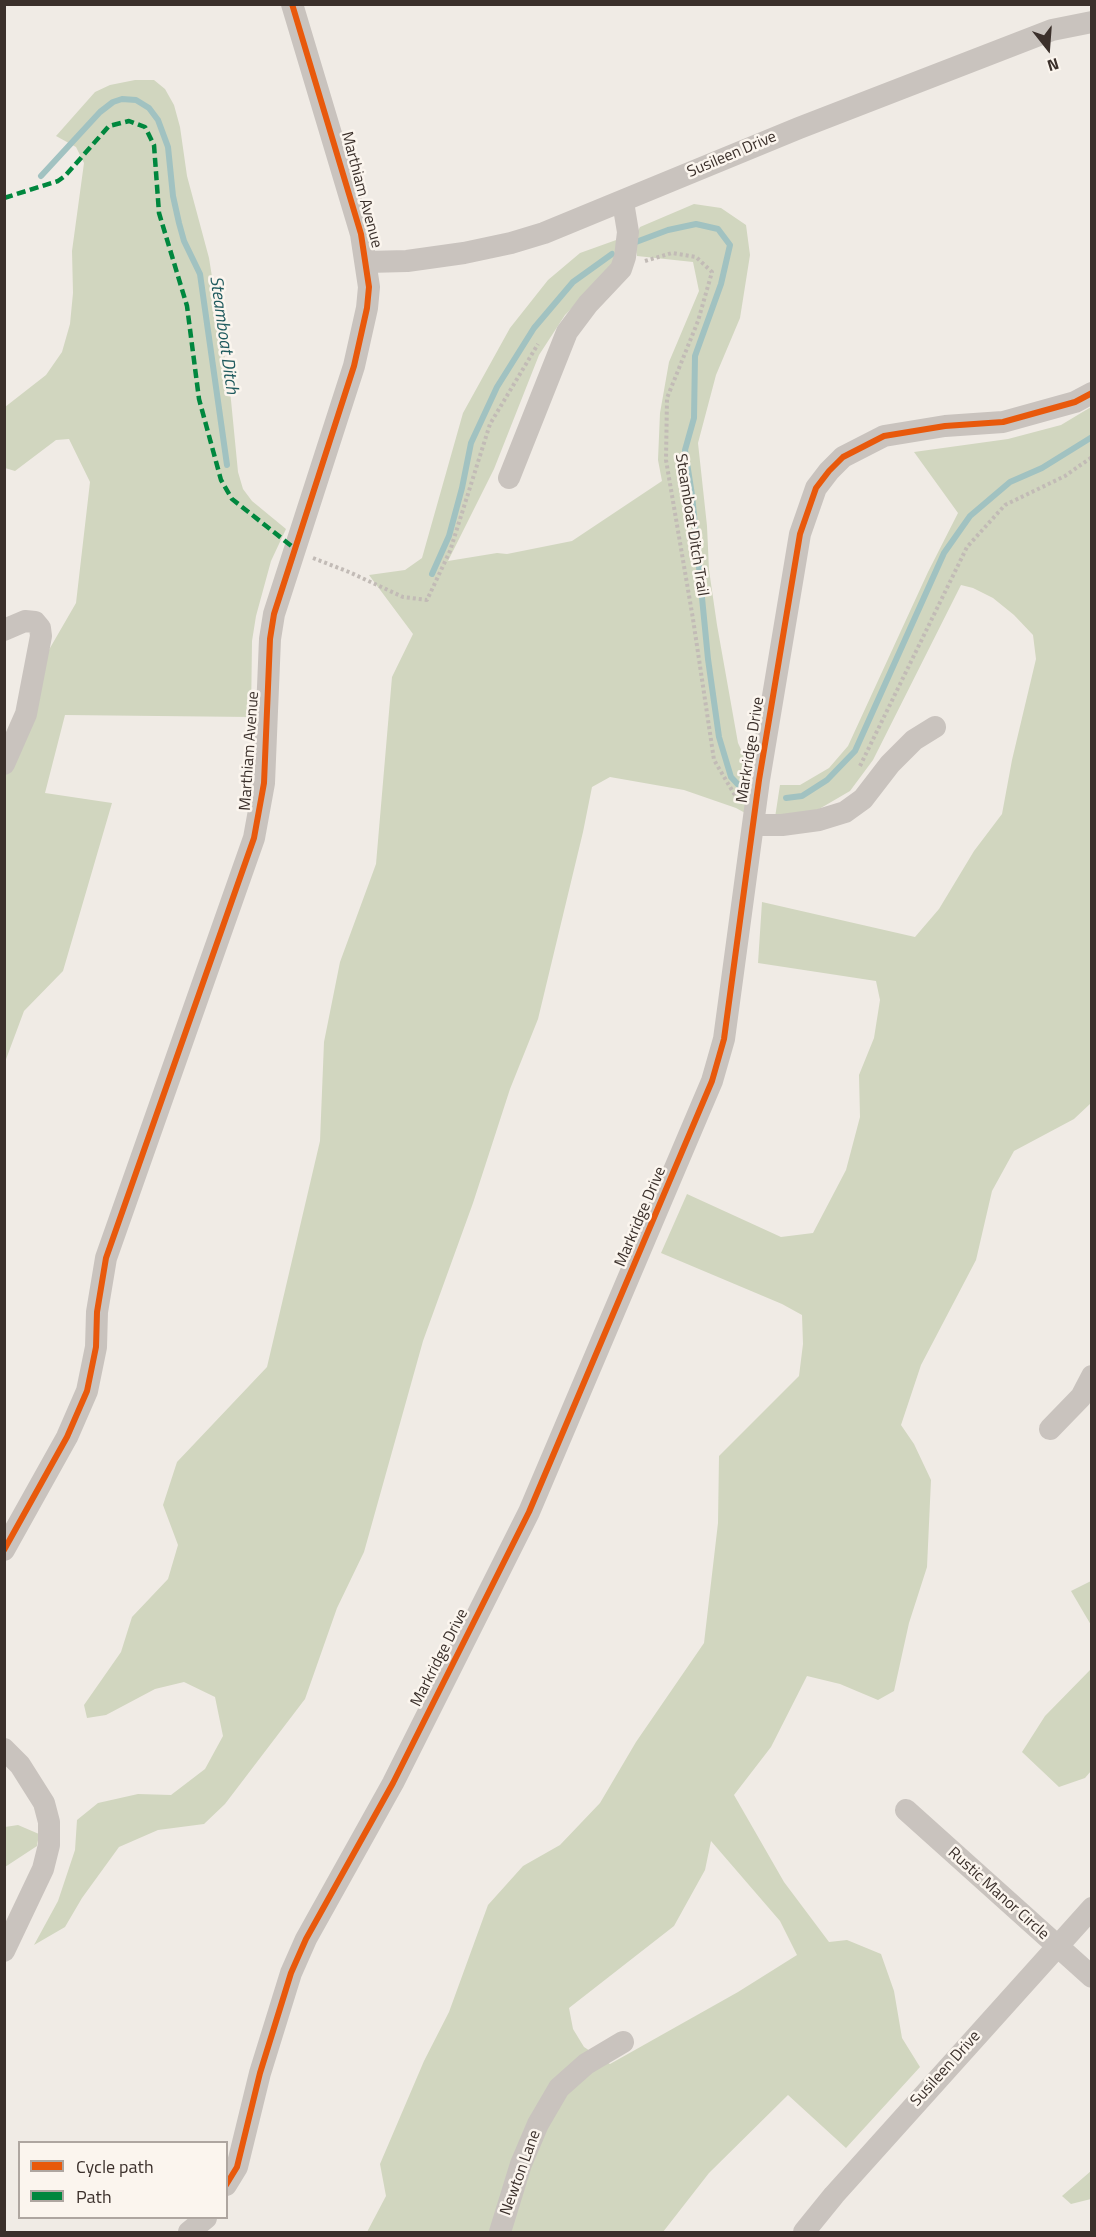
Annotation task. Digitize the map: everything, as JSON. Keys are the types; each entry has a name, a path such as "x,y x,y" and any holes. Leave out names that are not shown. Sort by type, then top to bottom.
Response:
{"street":[{"name":"Marthiam Avenue","path":"4,1550 68,1437 87,1391 96,1347 100,1284 116,1227 254,838 260,812 267,749 270,639 281,586 354,366 367,308 369,287 367,262 354,206 292,4"},
{"name":"Susileen Drive","path":"367,262 407,261 464,253 544,233 799,128 1052,30 1092,22"},
{"path":"509,478 567,332 588,304 621,269 628,249 628,232 622,202"},
{"name":"Markridge Drive","path":"228,2183 237,2167 264,2062 291,1973 306,1939 393,1783 529,1512 712,1081 724,1039 754,821 800,534 816,488 843,457 884,436 936,427 1003,422 1075,402 1092,393"},
{"path":"4,630 26,621 34,622 40,628 41,636 40,652 26,714 4,764"},
{"path":"754,821 782,825 810,822 845,812 862,799 890,764 914,740 935,727"},
{"path":"1050,1429 1081,1397 1092,1376"},
{"path":"4,1749 20,1765 44,1803 49,1822 49,1845 43,1869 4,1951"},
{"name":"Rustic Manor Circle","path":"906,1810 1092,1977"},
{"name":"Susileen Drive","path":"804,2232 834,2195 1092,1908"},
{"name":"Newton Lane","path":"500,2232 521,2164 538,2124 559,2088 586,2064 623,2042"},
{"path":"189,2232 204,2219"}],"path":[{"path":"294,548 403,597 427,600 450,551 490,424 539,343"},
{"path":"860,768 967,547 1005,505 1065,476 1092,457"}],"green space":[{"path":"135,80 154,80 165,89 174,105 180,127 187,176 209,258 230,390 238,472 243,489 252,501 286,529 271,561 256,616 252,641 251,717 65,715 45,793 112,803 63,971 24,1011 5,1062 5,748 24,693 76,603 90,482 69,439 56,440 15,471 5,468 5,407 46,375 62,352 70,324 73,293 72,251 84,163 76,147 56,136 95,92 110,85"},
{"path":"694,204 721,208 746,225 750,255 740,318 716,375 698,443 707,526 709,570 717,625 738,743 753,775 747,814 684,790 610,777 592,787 538,1019 510,1089 473,1203 423,1341 364,1552 337,1608 305,1699 225,1804 204,1824 158,1830 119,1847 82,1898 65,1927 34,1945 58,1901 75,1850 77,1820 98,1803 138,1794 171,1795 205,1769 223,1736 215,1697 184,1682 155,1689 106,1715 87,1718 84,1705 121,1652 132,1617 168,1579 178,1545 163,1505 177,1462 267,1367 320,1141 324,1042 340,962 376,864 392,677 413,634 369,575 405,570 422,558 463,413 510,328 548,280 580,253 619,239 617,259 604,276 565,315 539,355 494,469 448,561 497,553 507,554 572,541 662,481 658,460 660,413 669,362 699,291 693,262 637,256 634,239 640,227"},
{"path":"1091,407 1091,1103 1074,1119 1014,1151 992,1191 976,1260 921,1365 901,1425 914,1444 931,1480 927,1567 909,1623 894,1691 878,1700 840,1684 807,1676 771,1747 734,1795 784,1882 829,1942 847,1940 881,1954 894,1991 902,2038 920,2067 846,2148 788,2095 709,2173 663,2232 367,2232 386,2196 380,2164 424,2061 449,2012 488,1905 523,1866 560,1845 600,1803 636,1742 704,1643 718,1523 719,1456 799,1376 803,1344 802,1315 782,1304 661,1253 687,1194 781,1237 813,1233 846,1170 860,1117 859,1075 874,1038 880,1000 876,981 758,963 762,902 915,937 939,909 974,851 1002,814 1012,760 1036,659 1033,635 993,598 961,585 873,760 850,791 814,812 774,824 780,785 800,785 829,768 848,746 928,572 958,513 914,452 1008,439 1061,425","holes":["711,1841 780,1921 797,1955 738,1992 610,2064 584,2047 573,2029 569,2008 674,1926 705,1870"]},
{"path":"1091,1581 1091,1625 1071,1591"},
{"path":"1091,1669 1091,1771 1085,1778 1059,1787 1022,1752 1045,1716"},
{"path":"18,1825 39,1834 37,1846 5,1867 5,1827"},
{"path":"1091,2171 1091,2199 1071,2204 1062,2196"}],"waterway":[{"name":"Steamboat Ditch","path":"41,176 100,112 113,102 122,99 136,100 149,108 158,120 168,147 173,196 179,223 184,241 200,274 227,465"},
{"path":"636,242 668,230 696,224 718,229 730,245 721,284 695,356 694,418 685,450 719,737 731,777 744,791"},
{"path":"432,574 449,536 471,443 497,387 534,328 573,282 612,254"},
{"path":"786,798 802,796 827,780 855,751 944,553 970,516 1010,482 1042,468 1092,437"}],"marked path":[{"path":"4,198 58,181 109,126 129,121 145,127 154,145 159,213 187,306 199,399 221,480 232,499 294,548"}],"cycle path":[{"path":"4,1550 67,1437 87,1391 96,1347 97,1312 106,1258 254,838 264,783 270,639 274,614 354,366 367,308 369,287 361,234 292,4"},
{"path":"228,2182 237,2167 260,2073 291,1973 306,1939 393,1783 529,1512 712,1081 724,1039 759,780 800,534 816,488 843,457 884,436 945,426 1003,422 1075,402 1092,393"}]}
